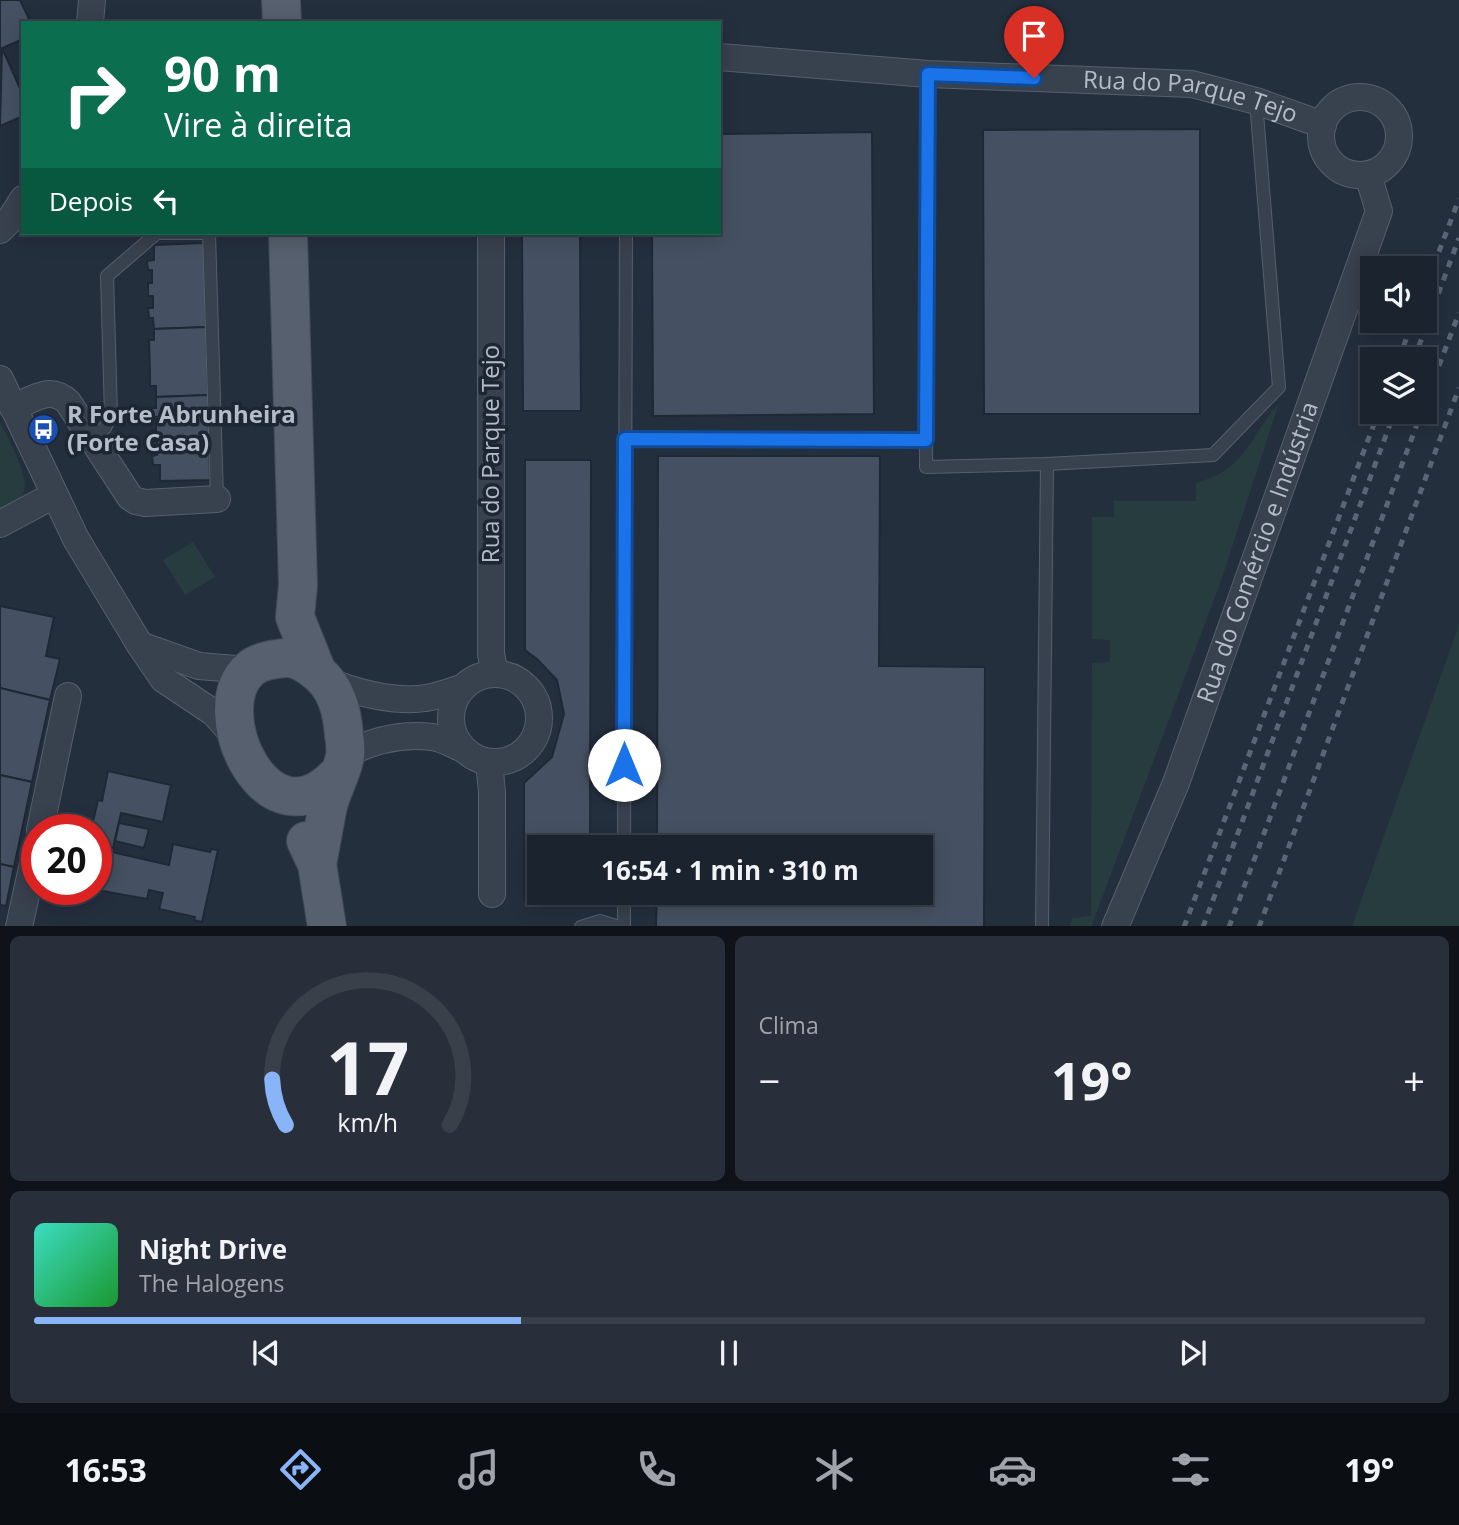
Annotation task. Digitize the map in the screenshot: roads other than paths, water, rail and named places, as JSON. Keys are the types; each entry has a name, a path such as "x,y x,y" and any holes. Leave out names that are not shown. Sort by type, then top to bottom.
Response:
{"main road":[{"path":"281,0 282,21"},
{"path":"288,235 298,585 295,617 279,640 238,685 235,700 239,741 248,764 273,790 297,822 317,864 327,926"},
{"path":"295,617 321,675 334,693 342,713 342,764 329,804 317,864"},
{"path":"253,667 290,658 321,675"},
{"path":"273,790 291,796 309,794 327,787 342,764"}],"street":[{"path":"90,21 92,0"},
{"name":"Rua do Parque Tejo","path":"721,57 928,74 1192,84 1256,100 1323,124"},
{"path":"1349,99 1374,100 1385,106 1398,127 1399,139 1390,162 1368,175 1342,171 1331,162 1324,151 1321,138 1323,124 1338,104 1349,99"},
{"name":"Rua do Comércio e Indústria","path":"1115,926 1176,783 1379,211 1368,175"},
{"path":"0,230 21,203"},
{"name":"Rua do Parque Tejo","path":"491,235 491,654 495,674"},
{"path":"0,379 76,539 140,645 163,679 214,713 239,741"},
{"path":"13,408 41,394 61,395 135,501 145,503 217,499"},
{"path":"0,524 54,495"},
{"path":"140,645 200,666 253,667"},
{"path":"342,764 368,743 402,737 434,737 463,749 475,758 489,762 517,756 528,747 539,721 531,694 521,683 495,674 473,680 464,687 455,698 451,711 455,738 463,749"},
{"path":"321,675 345,689 386,697 426,698 464,687"},
{"path":"43,814 68,696"},
{"path":"489,762 492,792 492,894"},
{"path":"19,926 24,905"}],"lane":[{"path":"928,74 926,467 1047,464 1213,454 1279,387 1256,100"},
{"path":"92,438 105,428 111,415 107,276 155,235"},
{"path":"208,235 217,499"},
{"path":"624,835 626,235"},
{"path":"625,439 926,440"},
{"path":"1042,926 1047,464"},
{"path":"581,926 600,921 621,926 623,905"}],"railway":[{"path":"1437,257 1459,199"},
{"path":"1418,347 1459,238"},
{"path":"1437,371 1459,313"},
{"path":"1403,347 1408,333"},
{"path":"1259,926 1459,388"},
{"path":"1184,926 1374,424"},
{"path":"1203,926 1390,424"},
{"path":"1229,926 1417,424"}],"place":[{"name":"R Forte Abrunheira (Forte Casa)","path":"44,429"}]}
